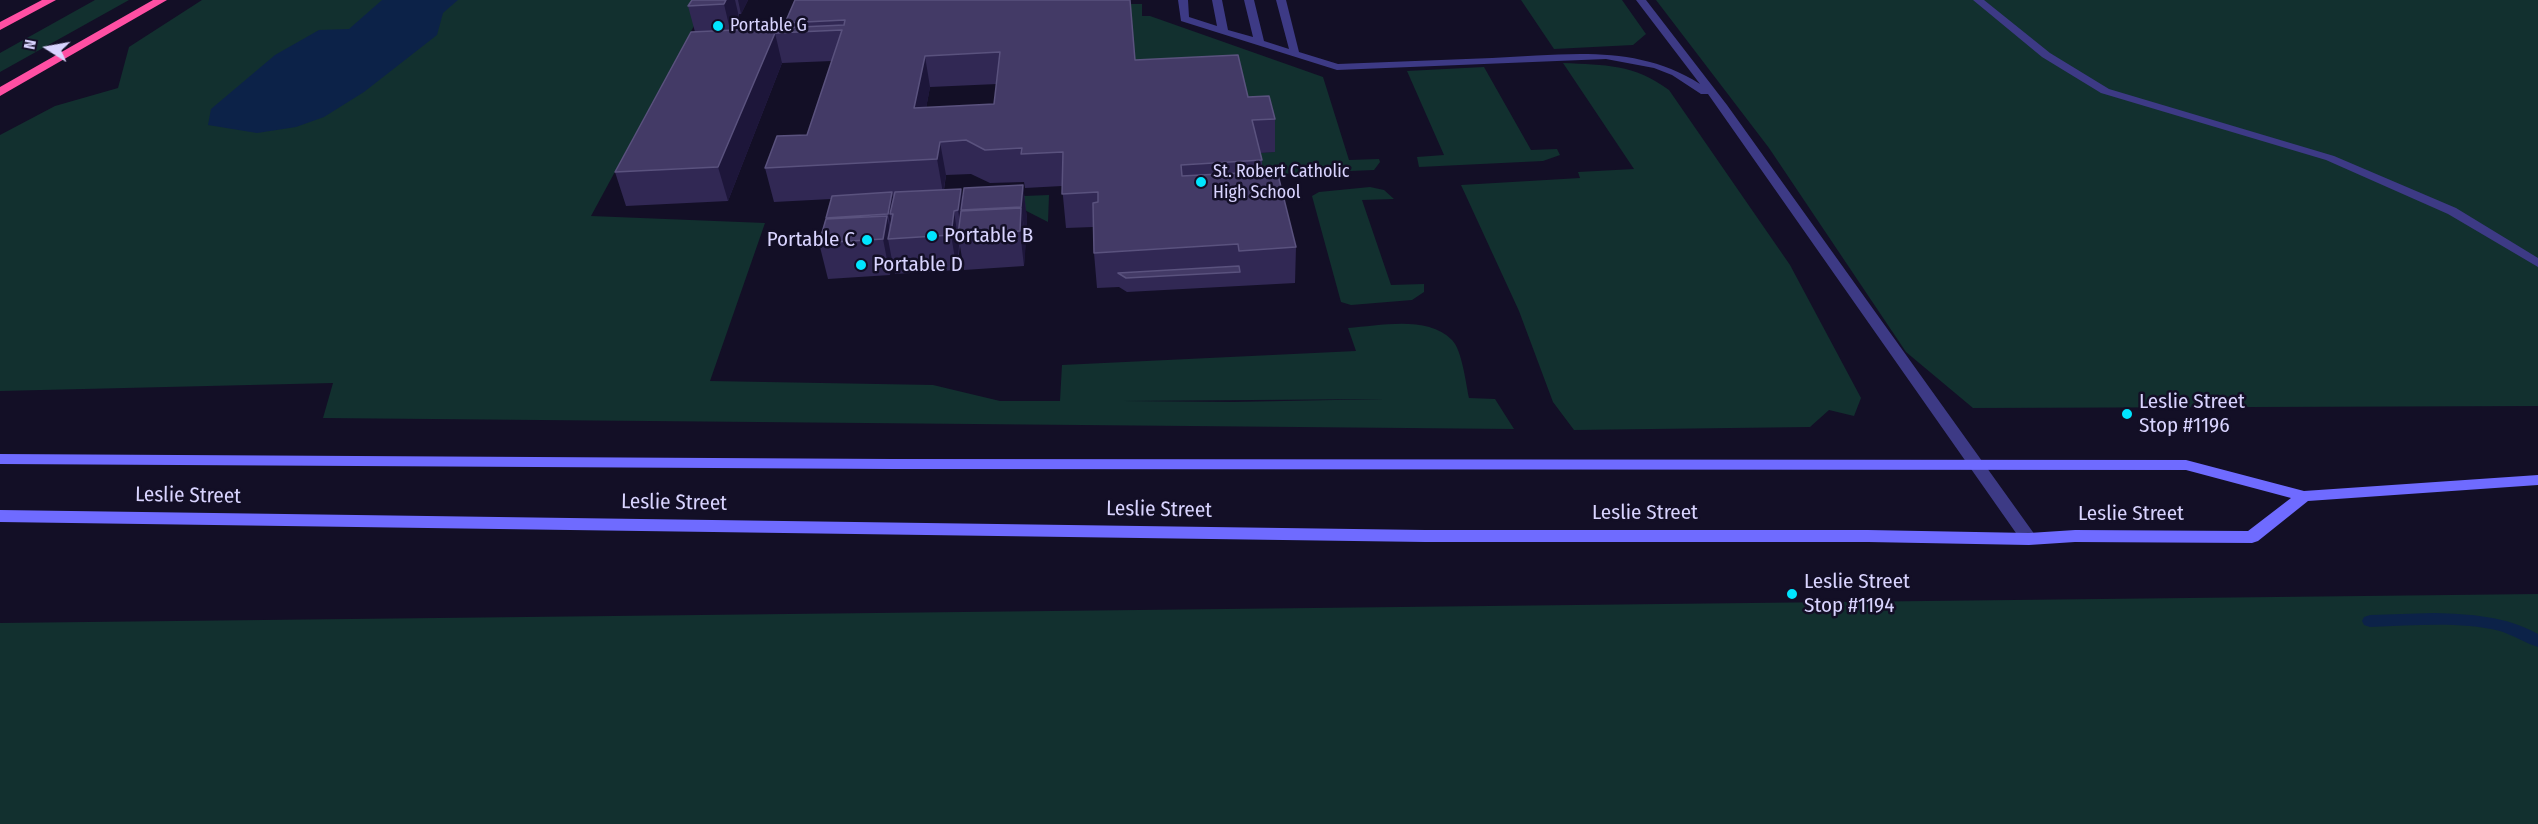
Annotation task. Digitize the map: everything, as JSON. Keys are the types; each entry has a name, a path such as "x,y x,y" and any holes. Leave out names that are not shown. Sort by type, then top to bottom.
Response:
{"highway":[{"path":"0,27 50,0"},
{"path":"0,92 161,0"}],"main road":[{"name":"Leslie Street","path":"0,459 892,464 2186,465 2304,496 2538,480"},
{"name":"Leslie Street","path":"0,516 1425,536 1869,536 2029,539 2075,536 2252,537 2304,496"}],"lane":[{"path":"1183,0 1185,19 1337,67 1606,56 1632,59 1676,73 1694,83 1723,107"},
{"path":"1217,0 1223,31"},
{"path":"1249,0 1258,42"},
{"path":"1281,0 1295,54"},
{"path":"1641,0 1723,107 2029,539"},
{"path":"1978,0 2046,55 2105,91 2330,158 2452,211 2538,263"}],"green space":[{"path":"95,0 129,0 0,72 0,53"},
{"path":"202,0 708,0 591,216 765,223 710,381 933,385 1000,401 1060,401 1062,365 1356,351 1348,328 1403,324 1430,327 1442,332 1452,340 1461,359 1469,398 1495,399 1514,429 323,418 333,383 0,391 0,135 55,106 118,88 129,47","holes":["1384,399 1233,402 1123,401"]},
{"path":"1521,0 1622,0 1646,34 1633,45 1554,49"},
{"path":"1656,0 2538,0 2538,406 1973,408 1906,352 1769,148"},
{"path":"1129,4 1142,4 1142,16 1150,16 1323,77 1349,160 1379,159 1380,162 1374,170 1257,175 1252,153 1274,152 1137,91"},
{"path":"1563,63 1606,66 1631,71 1656,81 1669,90 1790,265 1861,398 1854,416 1829,410 1810,427 1574,430 1553,402 1519,311 1461,185 1580,178 1578,172 1634,169"},
{"path":"1484,67 1531,150 1557,149 1560,155 1543,161 1419,167 1417,157 1444,155 1407,71"},
{"path":"1370,187 1384,190 1394,199 1362,200 1391,285 1424,284 1424,292 1412,300 1351,305 1341,302 1312,196 1319,192"},
{"path":"1049,195 1048,222 999,197"},
{"path":"2538,594 2538,824 0,824 0,623"}],"water":[{"path":"382,0 458,0 443,13 437,35 364,92 324,117 296,127 257,133 208,125 211,109 275,55 319,30 349,29"}],"building":[{"path":"692,0 726,0 724,4 688,6"},
{"path":"795,0 1130,0 1135,60 1238,55 1248,97 1269,96 1275,119 1252,120 1262,160 1181,165 1182,176 1277,171 1296,247 1239,251 1238,244 1094,253 1093,203 1098,202 1098,192 1062,194 1063,152 1021,154 1022,148 985,150 966,140 940,142 937,159 765,168 777,136 807,135 842,30 775,33 718,167 615,172 691,32 844,25 845,20 785,23","holes":["1000,52 994,104 914,108 925,56"]},
{"path":"1023,185 1021,207 961,210 964,188"},
{"path":"961,189 958,210 954,211 951,235 888,239 895,192"},
{"path":"892,192 888,214 826,218 832,196"},
{"path":"1021,208 1020,231 958,235 961,211"},
{"path":"887,216 883,239 819,243 826,219"},
{"path":"1239,266 1240,272 1126,278 1118,273"}],"waterway":[{"path":"2370,621 2434,619 2479,622 2521,632 2538,641"}],"place":[{"name":"Portable G","path":"718,26"},
{"name":"St. Robert Catholic High School","path":"1201,182"},
{"name":"Portable B","path":"932,236"},
{"name":"Portable C","path":"867,240"},
{"name":"Portable D","path":"861,265"},
{"name":"Leslie Street Stop #1196","path":"2127,414"},
{"name":"Leslie Street Stop #1194","path":"1792,594"}]}
